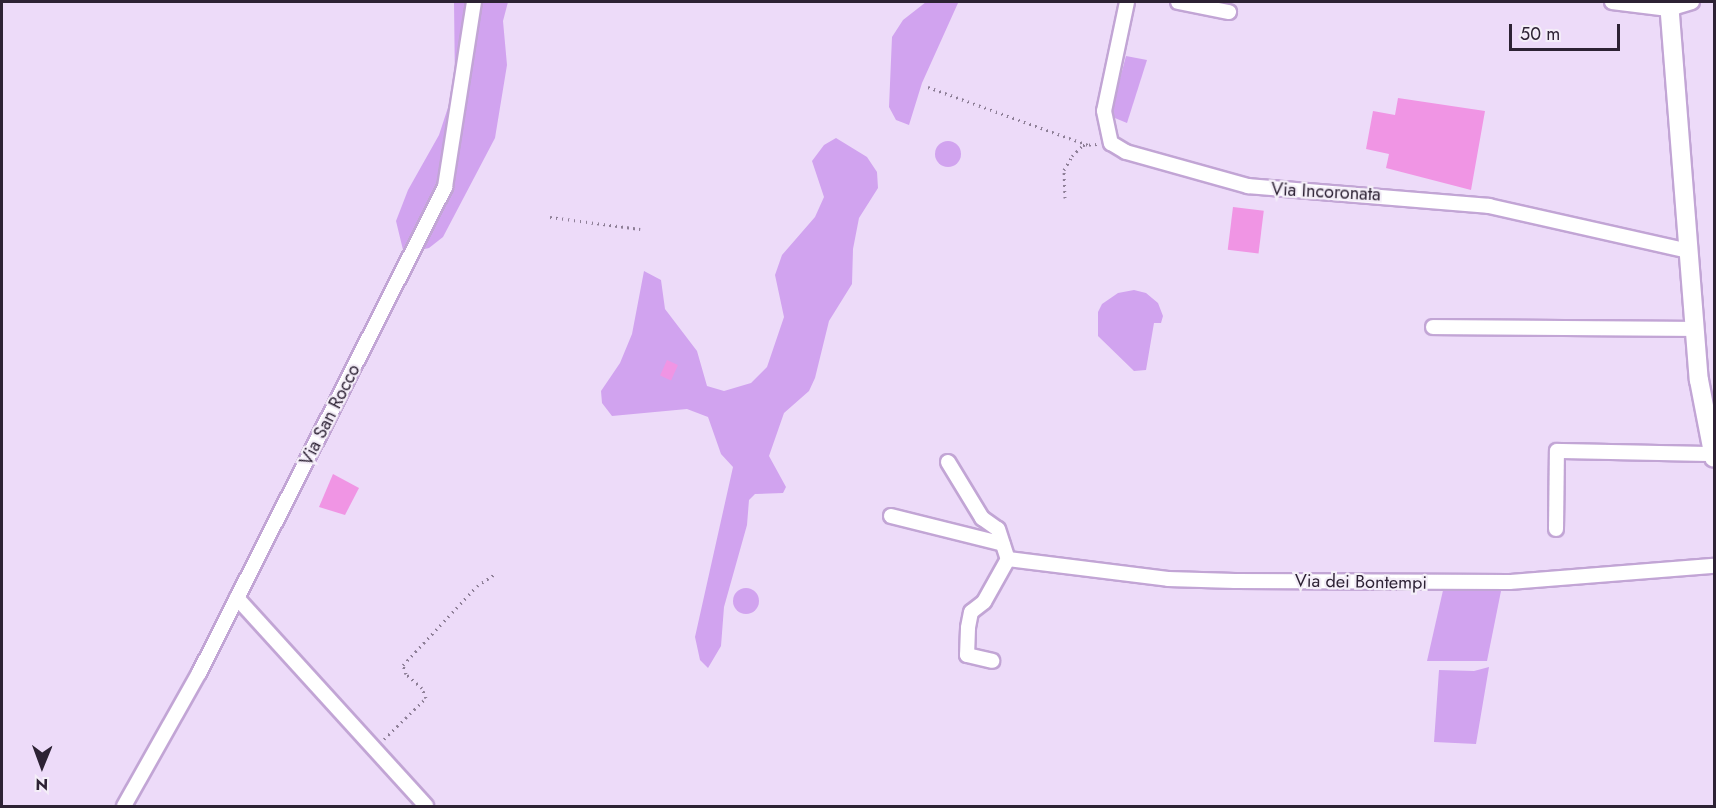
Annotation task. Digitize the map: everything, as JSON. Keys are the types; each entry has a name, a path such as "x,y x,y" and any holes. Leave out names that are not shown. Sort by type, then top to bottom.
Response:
{"main road":[{"path":"1669,5 1699,380 1714,456"}],"street":[{"name":"Via San Rocco","path":"124,807 237,598 445,187 474,2"},
{"path":"1111,142 1104,111 1127,2"},
{"path":"1178,2 1230,12"},
{"path":"1612,2 1669,5 1692,2"},
{"name":"Via Incoronata","path":"1111,142 1159,164 1248,186 1489,206 1688,252"},
{"path":"1433,327 1695,329"},
{"path":"1556,529 1557,451 1714,456"},
{"path":"948,462 982,518 998,529 1008,559 984,602 971,612 968,628 967,655 992,661"},
{"path":"891,516 1003,544"},
{"name":"Via dei Bontempi","path":"1008,559 1168,579 1235,581 1509,582 1714,566"},
{"path":"237,598 426,807"}],"path":[{"path":"928,87 1088,145"},
{"path":"1065,198 1065,170 1071,156 1088,145 1111,142"},
{"path":"550,217 640,229"},
{"path":"374,748 426,698 422,688 406,674 403,665 470,592 496,573"}],"shaded area":[{"path":"454,2 508,2 503,21 507,65 495,138 443,237 429,248 404,254 396,221 408,190 439,135 455,86"},
{"path":"926,2 958,3 922,83 909,125 896,120 889,107 892,37 903,20"},
{"path":"1126,56 1147,60 1127,123 1110,116"},
{"path":"836,138 867,157 877,172 878,188 859,218 853,249 852,284 829,321 815,378 809,391 784,413 769,456 786,487 783,493 755,494 749,500 747,525 724,607 721,646 708,668 700,660 695,637 733,467 721,454 708,417 687,409 612,416 602,403 601,391 620,363 632,334 644,271 661,280 665,309 697,351 707,386 724,391 751,383 767,367 784,317 775,275 782,255 815,217 824,197 812,161 824,145"},
{"path":"948,141 957,145 961,154 957,163 948,167 939,163 935,154 939,145"},
{"path":"1134,290 1146,293 1158,303 1163,316 1161,323 1154,323 1146,370 1134,371 1098,336 1098,312 1102,304 1118,293"},
{"path":"1444,586 1502,586 1487,661 1427,661"},
{"path":"746,588 755,592 759,601 755,610 746,614 737,610 733,601 737,592"},
{"path":"1489,667 1476,744 1434,742 1439,670 1474,671"}],"building":[{"path":"1398,98 1485,111 1471,190 1386,168 1389,154 1366,149 1373,111 1395,115"},
{"path":"1233,207 1264,211 1259,253 1228,250"},
{"path":"667,360 678,365 671,380 660,376"},
{"path":"333,474 359,488 345,515 319,507"}]}
